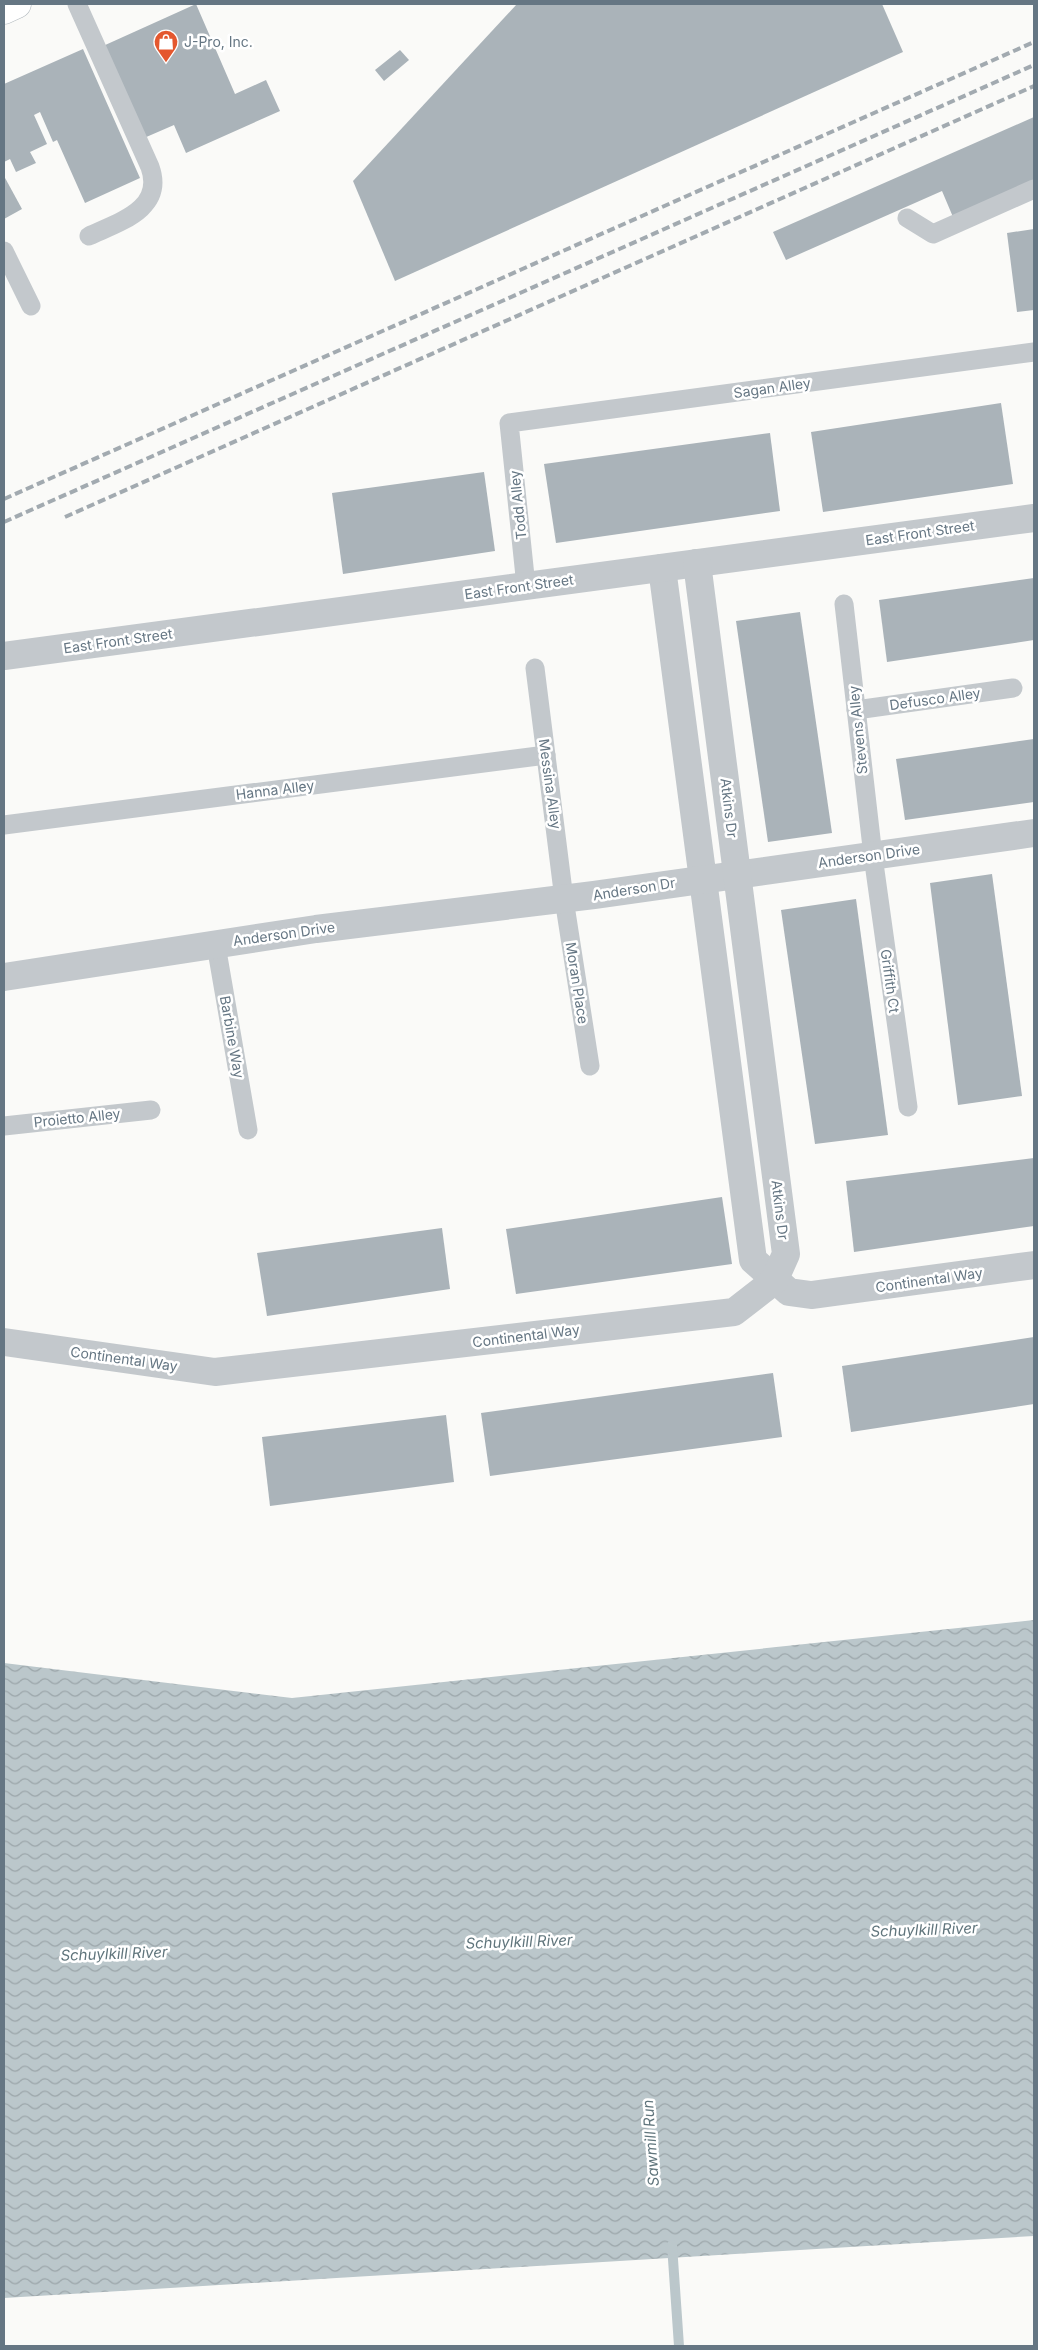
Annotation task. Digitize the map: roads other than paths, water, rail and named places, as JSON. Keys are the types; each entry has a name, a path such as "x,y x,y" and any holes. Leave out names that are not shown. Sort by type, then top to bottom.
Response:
{"main road":[{"path":"4,10 18,4"}],"street":[{"name":"East Front Street","path":"4,656 1034,518"},
{"name":"Atkins Dr","path":"697,563 786,1254 774,1281"},
{"path":"662,568 753,1260 774,1281"},
{"name":"Anderson Drive","path":"703,878 738,875 1034,833"},
{"name":"Anderson Dr","path":"564,899 703,878"},
{"name":"Anderson Drive","path":"4,977 316,929 564,899"},
{"name":"Continental Way","path":"4,1342 216,1372 734,1312 774,1281 788,1292 811,1295 1034,1265"}],"lane":[{"path":"77,4 150,167 154,180 152,194 142,207 117,223 89,236"},
{"path":"907,218 933,234 1034,189"},
{"path":"4,251 32,306"},
{"name":"Sagan Alley","path":"509,424 1034,352"},
{"name":"Todd Alley","path":"509,424 526,586"},
{"name":"Stevens Alley","path":"844,604 873,856"},
{"name":"Messina Alley","path":"535,668 564,899"},
{"name":"Defusco Alley","path":"856,710 1013,688"},
{"name":"Hanna Alley","path":"4,825 546,755"},
{"name":"Griffith Ct","path":"873,856 908,1107"},
{"name":"Moran Place","path":"564,899 590,1066"},
{"name":"Barbine Way","path":"216,945 248,1130"},
{"name":"Proietto Alley","path":"4,1126 151,1110"}],"water":[{"name":"Schuylkill River","path":"1034,1620 1034,2236 4,2298 4,1663 292,1698"}],"waterway":[{"name":"Sawmill Run","path":"672,2245 679,2346"}],"railway":[{"path":"4,499 1034,42"},
{"path":"4,522 1034,65"},
{"path":"65,517 1034,86"}],"place":[{"name":"J-Pro, Inc.","path":"166,63"}]}
